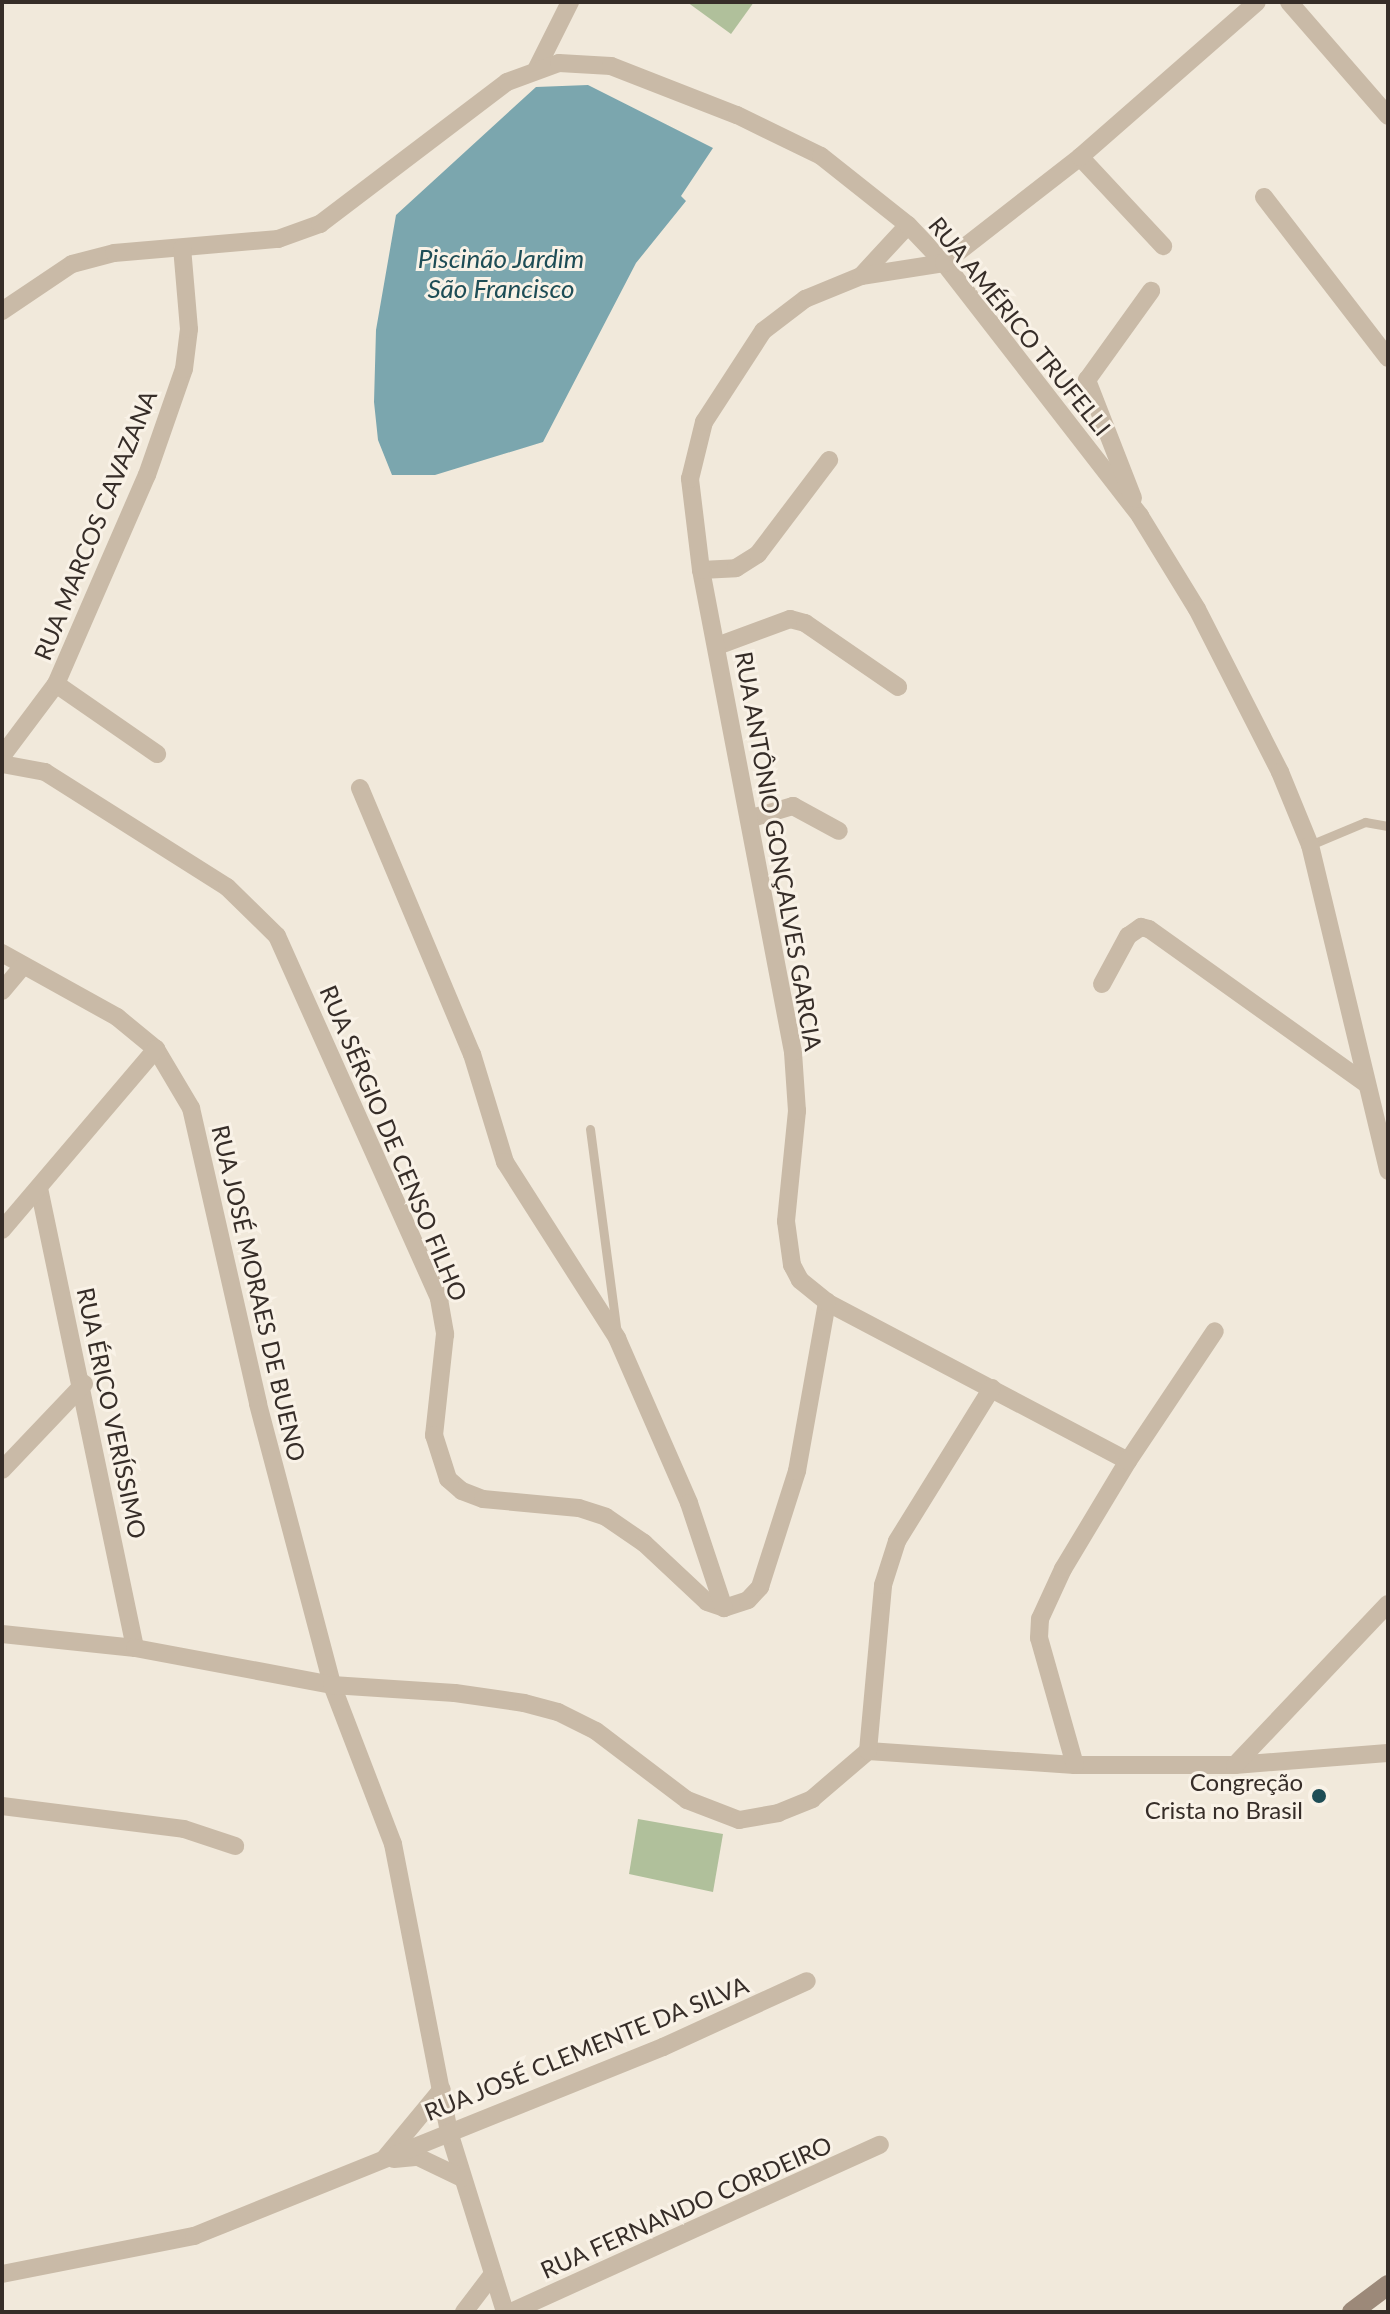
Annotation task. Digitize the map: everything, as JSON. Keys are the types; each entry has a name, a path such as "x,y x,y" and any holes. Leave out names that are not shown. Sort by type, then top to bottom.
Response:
{"street":[{"path":"537,68 570,2"},
{"path":"944,263 1080,157 1257,2"},
{"path":"1289,2 1388,116"},
{"name":"RUA AMÉRICO TRUFELLI","path":"2,311 72,264 114,253 278,239 320,224 456,118 537,68 581,62 611,66 737,115 821,156 908,225 944,263 1140,516 1197,609 1280,772 1310,845 1388,1171"},
{"path":"1080,157 1163,246"},
{"path":"1264,197 1388,358"},
{"name":"RUA ANTÔNIO GONÇALVES GARCIA","path":"861,276 908,225"},
{"name":"RUA MARCOS CAVAZANA","path":"2,756 56,684 147,475 184,369 189,329 182,248"},
{"name":"RUA ANTÔNIO GONÇALVES GARCIA","path":"944,263 861,276 805,299 763,331 704,422 690,479 701,570 752,818 793,1052 797,1111 788,1245 800,1280 827,1302 1128,1461"},
{"path":"1140,516 1087,388 1092,372 1151,291"},
{"path":"701,570 736,568 758,554 829,460"},
{"path":"717,646 790,619 805,623 898,687"},
{"path":"56,684 157,754"},
{"name":"RUA SÉRGIO DE CENSO FILHO","path":"2,764 45,772 227,887 277,936 439,1299 444,1347 434,1435 448,1479 483,1499 549,1503 606,1517 644,1543 689,1589 724,1608"},
{"path":"360,788 472,1054 505,1162 617,1338 689,1503 724,1608 748,1600 760,1587 797,1471 827,1302"},
{"path":"752,818 793,806 839,831"},
{"path":"1102,984 1128,936 1141,927 1149,929 1366,1084"},
{"name":"RUA JOSÉ MORAES DE BUENO","path":"2,953 117,1017 156,1049 186,1096 204,1150 258,1404 332,1685 393,1844 449,2132 493,2274 508,2312"},
{"path":"2,991 23,966"},
{"path":"2,1230 156,1049"},
{"name":"RUA ÉRICO VERÍSSIMO","path":"39,1188 84,1384 135,1648"},
{"path":"1075,1765 1039,1638 1040,1619 1056,1582 1128,1461 1215,1331"},
{"path":"2,1470 84,1384"},
{"path":"2,1634 135,1648 332,1685 455,1693 558,1712 596,1731 687,1800 739,1820 778,1813 812,1799 868,1751 883,1585 897,1541 992,1388"},
{"path":"1235,1765 1388,1604"},
{"path":"868,1751 1075,1765 1235,1765 1388,1753"},
{"path":"2,1806 184,1829 235,1846"},
{"name":"RUA JOSÉ CLEMENTE DA SILVA","path":"2,2274 194,2236 663,2047 807,1981"},
{"path":"383,2160 442,2089"},
{"name":"RUA FERNANDO CORDEIRO","path":"508,2312 880,2145"},
{"name":"RUA JOSÉ CLEMENTE DA SILVA","path":"383,2160 418,2157 462,2178"},
{"path":"464,2312 493,2274"},
{"path":"1352,2312 1388,2285"}],"lane":[{"path":"1310,845 1365,822 1388,826"},
{"path":"590,1129 617,1338"}],"green space":[{"path":"687,2 754,2 731,34"},
{"path":"638,1819 723,1834 713,1892 629,1874"}],"water":[{"name":"Piscinão Jardim São Francisco","path":"588,85 713,148 681,196 686,201 636,263 543,442 435,475 392,475 378,440 374,402 376,330 396,215 536,87"}],"place":[{"name":"Congreção Crista no Brasil","path":"1319,1796"}]}
